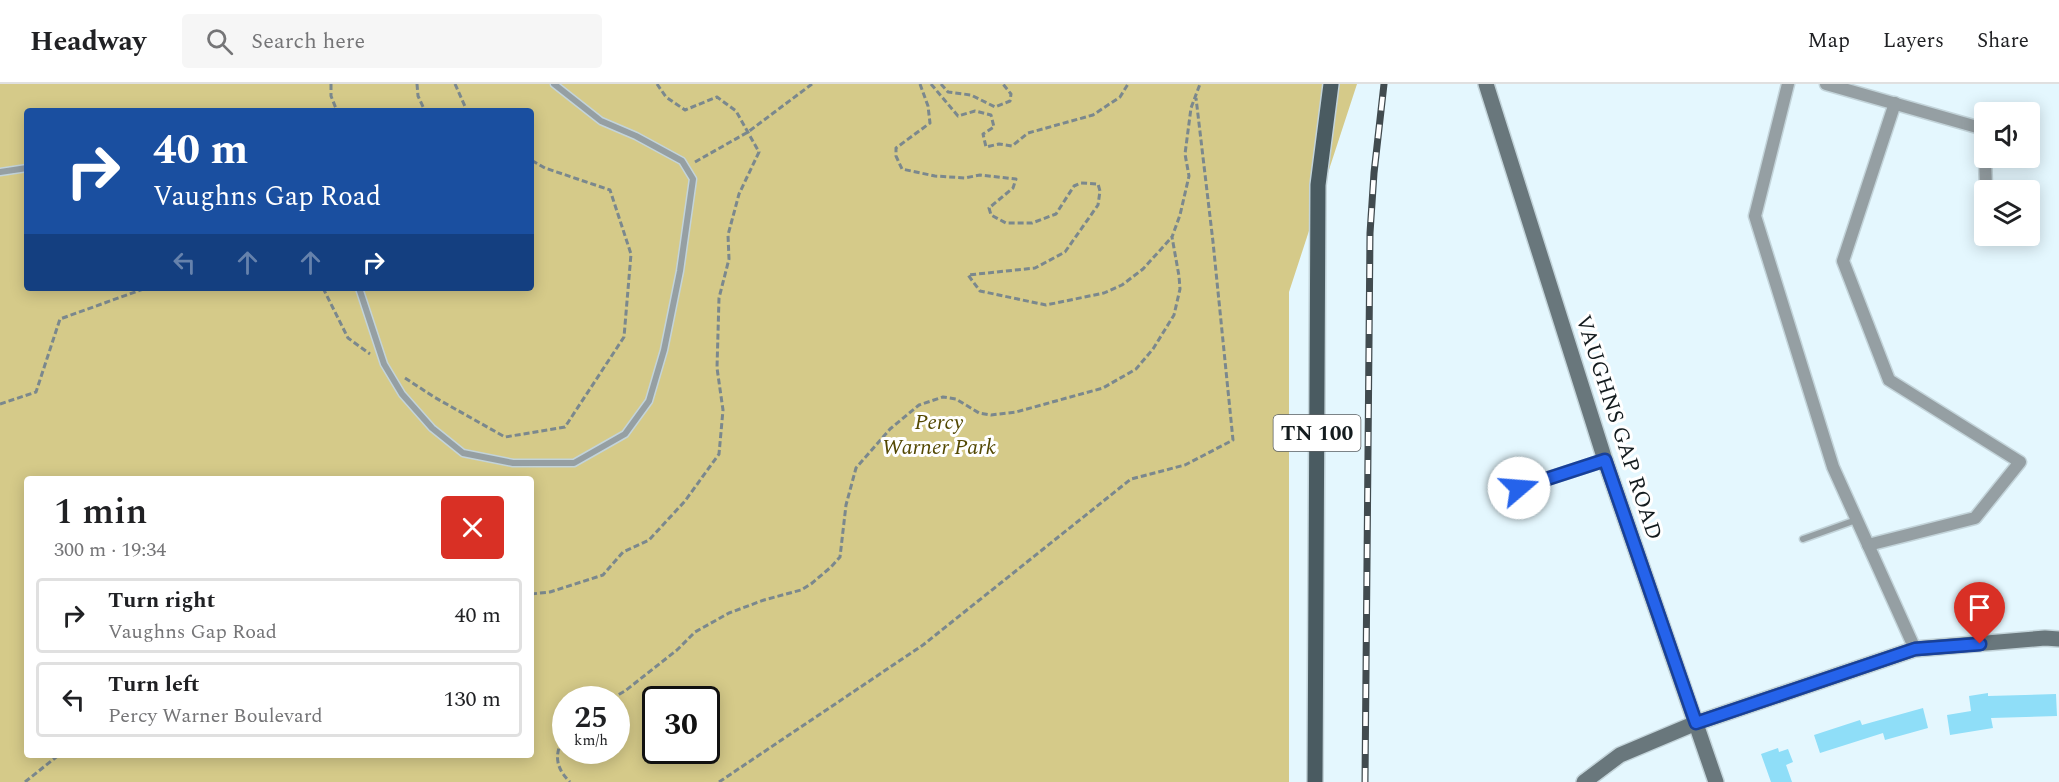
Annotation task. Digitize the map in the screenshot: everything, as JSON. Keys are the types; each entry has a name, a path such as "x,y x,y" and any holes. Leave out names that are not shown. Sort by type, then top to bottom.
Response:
{"main road":[{"name":"TN 100","path":"1315,782 1318,185 1331,84"}],"street":[{"name":"VAUGHNS GAP ROAD","path":"1486,84 1605,460 1716,782"},
{"path":"1788,84 1755,216 1833,467 1915,649"},
{"path":"1826,84 1974,126"},
{"path":"1868,545 1974,518 2020,462 1889,380 1843,261 1895,104"},
{"path":"1519,488 1605,460"},
{"path":"1584,782 1620,755 1696,723 1915,649 2045,638 2059,639"}],"lane":[{"path":"360,291 384,364 402,394 432,428 464,453 513,463 574,463 625,434 648,401 664,350 680,271 693,179 682,161 601,121 554,84"},
{"path":"0,172 24,168"},
{"path":"1803,539 1857,520"}],"path":[{"path":"330,84 331,96 336,108"},
{"path":"417,84 418,96 424,108"},
{"path":"454,84 466,108"},
{"path":"534,594 550,592 603,575 623,552 649,540 685,501 719,454 723,410 717,368 719,298 729,260 728,235 739,194 759,152 736,111 717,97 685,110 666,97 657,84"},
{"path":"685,167 748,132 812,84"},
{"path":"920,84 928,106 930,123 896,148 896,156 902,169 935,176 965,178 980,175 1016,179 1013,188 989,208 991,215 1006,223 1032,223 1056,214 1074,186 1081,183 1098,184 1100,191 1098,205 1065,252 1035,268 968,274 980,291 1046,305 1104,293 1122,285 1143,269 1172,237 1180,215 1189,176 1185,154 1191,108 1198,84"},
{"path":"931,84 958,116 975,111 992,115 994,127 983,134 986,147 999,144 1012,146 1028,133 1093,115 1120,97 1128,84"},
{"path":"941,84 948,92 971,94 995,107 1010,101 1011,94 1003,84"},
{"path":"719,782 923,645 1131,479 1185,465 1233,440 1196,96"},
{"path":"404,377 434,397 505,437 565,427 624,337 631,254 610,190 545,168 534,162"},
{"path":"630,687 677,650 695,632 729,613 801,590 831,567 840,557 846,505 856,468 890,429 919,405 943,397 956,399 979,413 991,415 1016,412 1103,388 1137,369 1153,349 1174,315 1180,289 1172,237"},
{"path":"0,404 36,392 60,319 139,291"},
{"path":"324,291 348,338 384,364"},
{"path":"25,782 55,758"},
{"path":"558,764 562,774 570,782"}],"green space":[{"name":"Percy Warner Park","path":"0,84 1357,84 1289,292 1289,782 0,782"}],"building":[{"path":"1988,693 1988,696 2056,694 2057,716 1991,718 1993,728 1950,735 1947,715 1971,711 1969,696"},
{"path":"1923,708 1928,728 1885,740 1883,733 1820,753 1814,735 1860,720 1862,725"},
{"path":"1778,748 1779,752 1788,749 1793,762 1786,765 1792,782 1771,782 1761,754"}],"railway":[{"path":"1365,782 1370,233 1384,84"}],"route":[{"path":"1519,488 1605,460 1696,723 1915,649 1980,644"}]}
